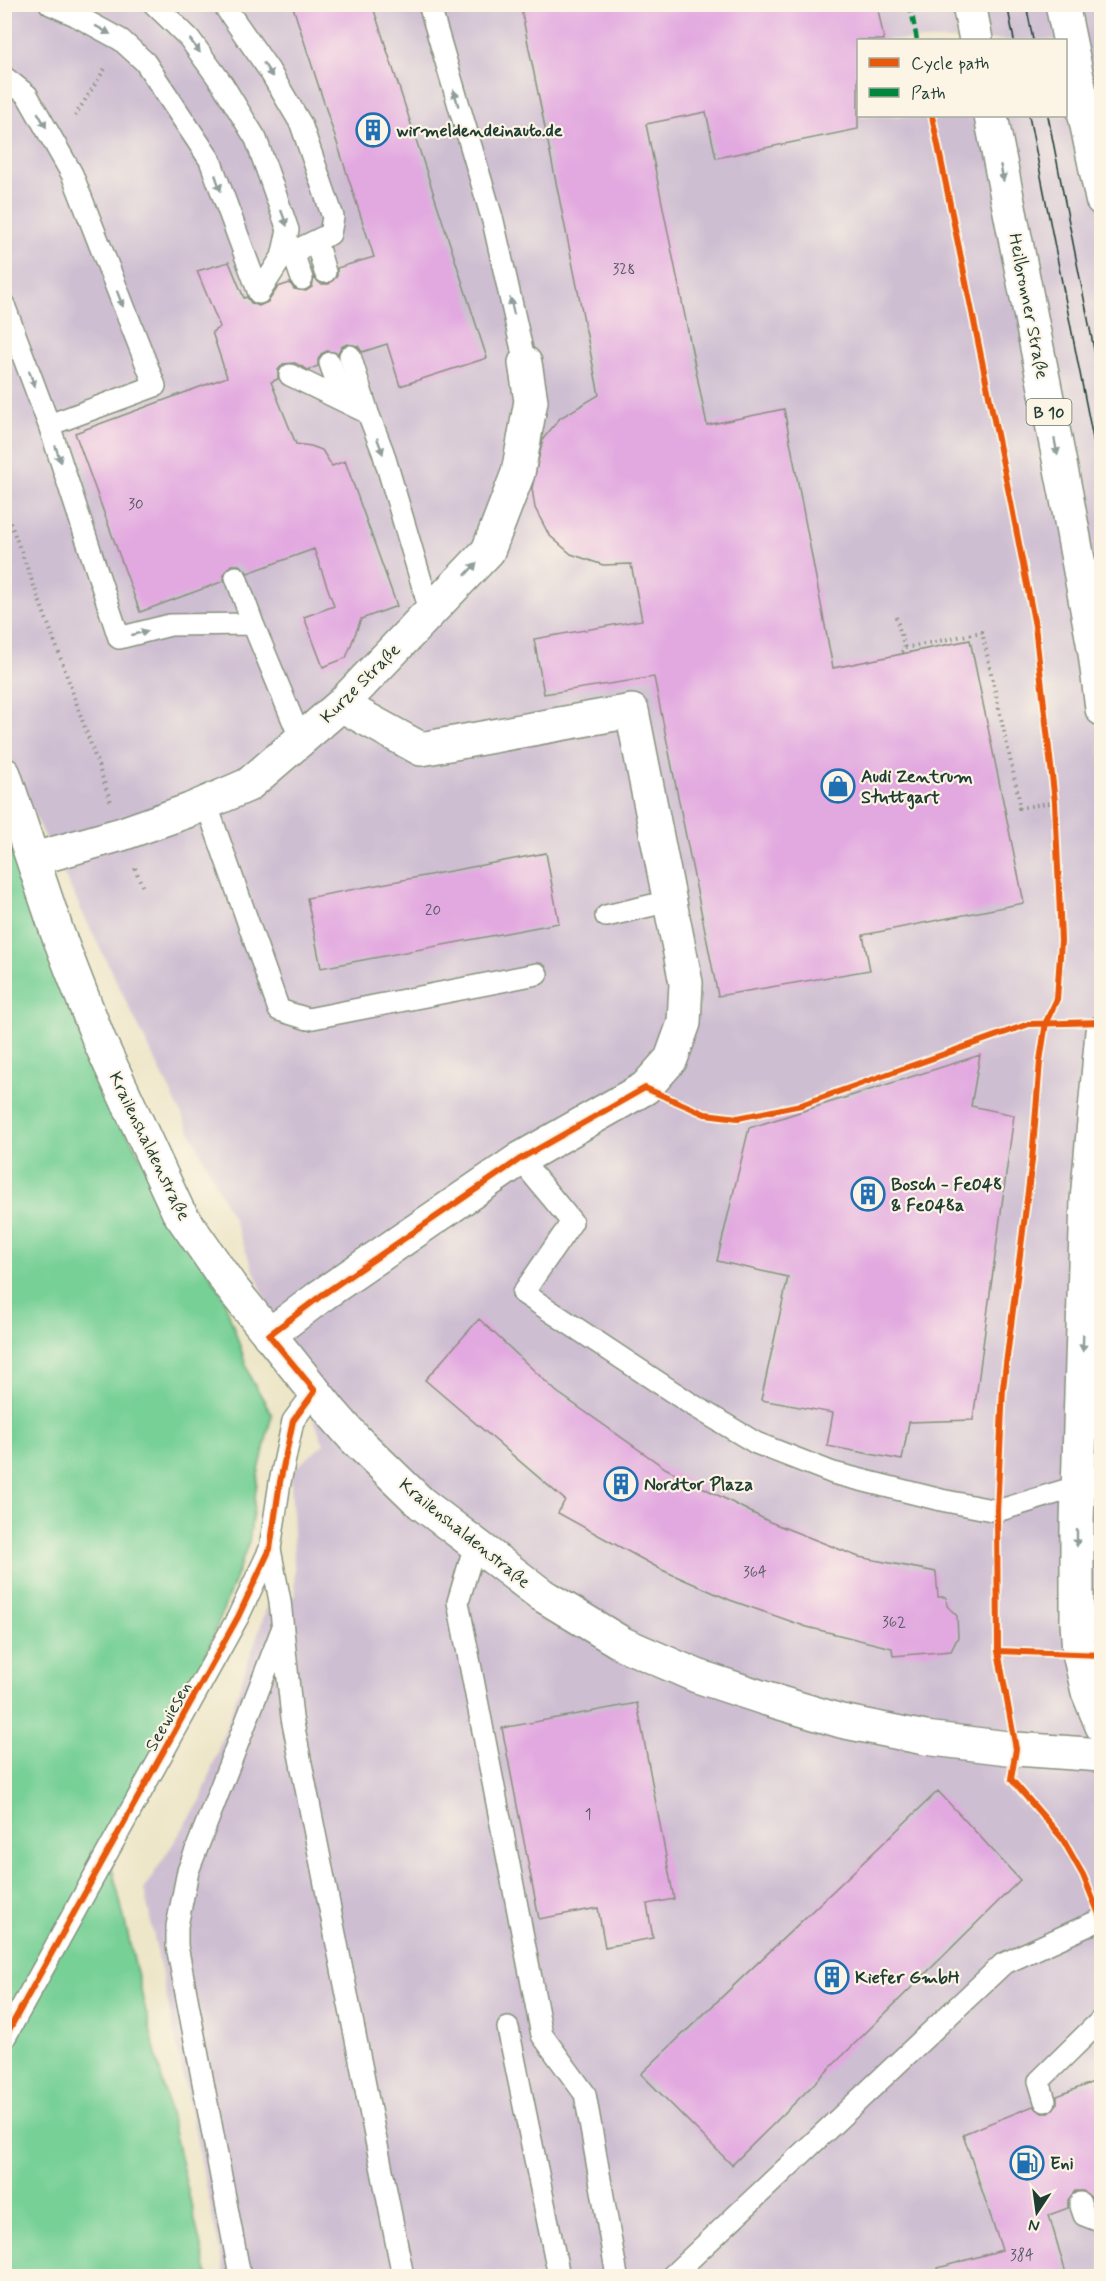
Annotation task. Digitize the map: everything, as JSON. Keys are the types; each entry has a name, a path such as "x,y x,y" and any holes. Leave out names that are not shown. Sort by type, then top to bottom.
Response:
{"street":[{"path":"969,4 976,39"},
{"path":"1062,4 1101,199"},
{"name":"Heilbronner Straße","path":"991,117 1066,494 1095,653 1101,709"},
{"name":"Kurze Straße","path":"34,859 122,834 249,784 341,705 488,550 518,473 531,401 525,363"},
{"path":"269,1335 322,1295 520,1159 645,1088 671,1059 684,1023 686,982 632,711 421,749 341,705"},
{"name":"Krailenshaldenstraße","path":"4,774 57,932 99,1040 178,1211 231,1287 333,1414 371,1455 421,1503 542,1595 623,1644 697,1676 767,1700 841,1720 925,1738 1016,1749 1101,1755"},
{"path":"1101,1032 1088,1200 1077,1622 1079,1653 1088,1692 1101,1726"}],"lane":[{"path":"50,4 121,40 145,62 210,160 259,293 282,267 316,241 330,234 333,217 301,124 269,70 223,4"},
{"path":"154,4 189,38 223,85 256,139 288,230 282,267"},
{"path":"429,4 493,221 525,363"},
{"path":"4,77 27,95 72,174 158,394 49,425"},
{"path":"316,241 325,272"},
{"path":"282,267 302,279"},
{"path":"4,305 49,425 119,638 170,626 253,624"},
{"path":"350,356 430,611"},
{"path":"342,400 311,374 342,400 368,413"},
{"path":"236,577 301,740"},
{"path":"206,802 279,1010 308,1019 537,974"},
{"path":"606,916 669,901"},
{"path":"520,1159 572,1222 523,1293 691,1404 756,1443 833,1473 941,1500 997,1510 1079,1486"},
{"name":"Seewiesen","path":"4,2039 238,1617 270,1549 280,1482 293,1421 315,1391"},
{"path":"474,1545 458,1602 496,1801 542,2035 585,2094 617,2277"},
{"path":"270,1549 292,1718 404,2277"},
{"path":"240,2277 177,1946 177,1926 188,1871 282,1628"},
{"path":"672,2277 1004,1964 1101,1919"},
{"path":"1045,2101 1039,2081 1101,2019"},
{"path":"508,2028 559,2277"},
{"path":"1080,2203 1084,2215 1101,2222"}],"path":[{"path":"57,147 121,40"},
{"path":"4,506 99,768"},
{"path":"896,617 905,648"},
{"path":"900,654 905,648 982,632 1019,808 1054,802"}],"shaded area":[{"path":"4,5 1101,5 1101,2276 225,2276 144,1889 201,1800 268,1604 295,1596 291,1472 324,1444 233,1219 14,773 5,746"}],"green space":[{"path":"4,826 53,954 92,1066 126,1132 223,1296 251,1379 272,1414 258,1475 249,1542 176,1733 109,1854 208,2276 5,2276"}],"building":[{"path":"292,4 372,4 487,358 400,386 387,344 362,352 358,346 347,344 341,347 338,353 327,351 321,354 318,366 308,370 295,363 283,364 278,370 278,379 271,382 296,444 322,450 332,466 345,461 397,606 361,619 346,658 323,667 304,617 334,606 314,549 248,573 239,565 231,565 224,574 224,581 140,612 75,433 227,377 212,332 220,327 197,271 229,262 244,298 247,297 251,303 259,306 268,302 278,287 290,283 294,289 306,291 312,287 314,278 321,284 329,284 337,276 337,268 374,257"},
{"name":"Audi Zentrum Stuttgart","path":"520,4 877,4 884,39 857,39 858,129 716,158 706,112 646,124 707,425 784,409 833,668 970,640 1024,903 863,935 870,970 718,996 654,677 544,694 534,639 642,620 631,564 603,565 571,554 549,535 535,508 532,488 543,439 560,418 599,395"},
{"path":"546,853 559,923 321,968 307,898"},
{"name":"Bosch - Fe048 & Fe048a","path":"980,1055 971,1106 1014,1115 973,1420 909,1422 902,1460 827,1446 833,1413 761,1400 788,1277 717,1261 749,1128"},
{"name":"Nordtor Plaza","path":"479,1319 557,1392 665,1468 770,1522 859,1557 936,1572 938,1597 946,1597 947,1606 957,1616 958,1637 951,1651 893,1656 892,1648 807,1627 730,1600 662,1570 558,1513 565,1500 425,1380"},
{"path":"637,1703 674,1899 647,1904 653,1938 605,1947 598,1908 539,1919 502,1728"},
{"name":"Kiefer GmbH","path":"938,1791 1020,1880 732,2165 641,2074"},
{"path":"1101,2079 1101,2194 1092,2198 1083,2191 1075,2191 1068,2200 1068,2208 1049,2215 1067,2277 939,2277 938,2268 1002,2250 963,2134 1033,2106 1042,2113 1049,2113 1057,2104 1057,2096"}],"tram line":[{"path":"1007,4 1014,39"},
{"path":"1026,4 1033,39"},
{"path":"1029,117 1102,484"},
{"path":"1048,117 1102,390"}],"marked path":[{"path":"910,4 917,39"}],"cycle path":[{"path":"932,117 1035,626 1055,802 1059,890 1061,941 1057,999 1046,1022 1040,1061 1032,1160 1003,1388 997,1511 998,1651 1016,1749 1011,1779 1062,1838 1083,1875 1102,1921"},
{"path":"4,2039 238,1617 270,1549 280,1482 293,1421 315,1391 269,1335 322,1295 520,1159 645,1088 705,1114 738,1118 801,1105 1029,1024 1102,1022"},
{"path":"998,1651 1102,1655"}],"place":[{"name":"wirmeldendeinauto.de","path":"373,130"},
{"name":"Audi Zentrum Stuttgart","path":"838,786"},
{"name":"Bosch - Fe048 & Fe048a","path":"868,1194"},
{"name":"Nordtor Plaza","path":"621,1484"},
{"name":"Kiefer GmbH","path":"832,1977"},
{"name":"Eni","path":"1027,2163"}]}
